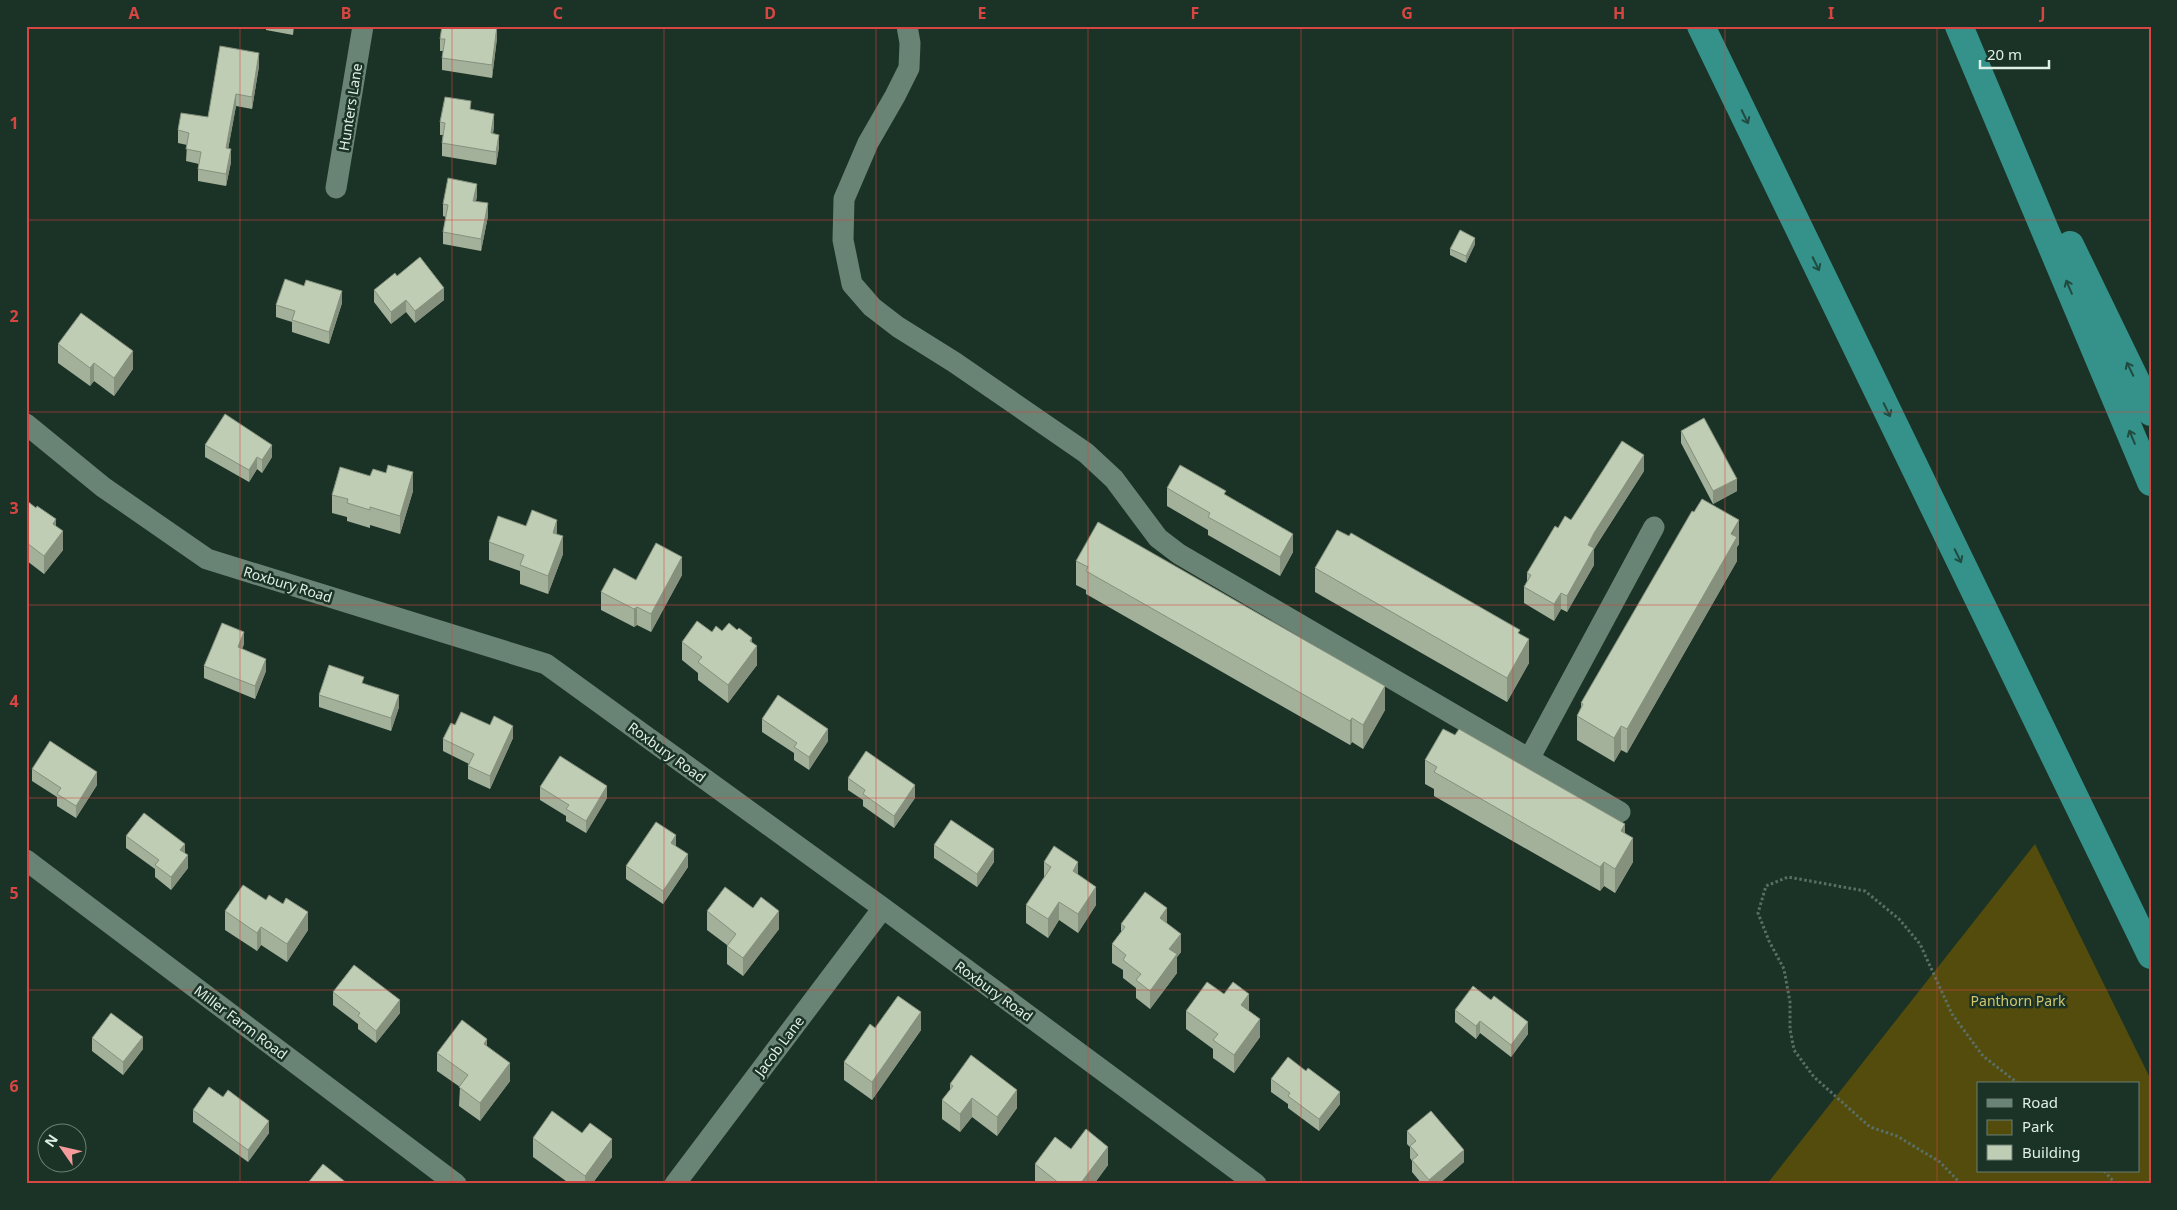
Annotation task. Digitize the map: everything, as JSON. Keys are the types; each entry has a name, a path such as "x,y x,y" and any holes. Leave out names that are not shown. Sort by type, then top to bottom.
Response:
{"highway":[{"path":"1696,26 1727,79"},
{"path":"1701,26 2151,955"},
{"path":"1959,26 2151,482"},
{"path":"1964,26 2151,412"}],"street":[{"name":"Hunters Lane","path":"336,188 363,26"},
{"path":"907,26 910,44 909,68 868,143 844,199 843,240 852,284 872,307 898,327 954,362 1086,452 1114,479 1158,538 1179,554 1620,812"},
{"name":"Roxbury Road","path":"26,424 103,487 207,559 546,664 883,908 1256,1184"},
{"path":"1529,759 1654,527"},
{"name":"Miller Farm Road","path":"26,860 456,1184"},
{"name":"Jacob Lane","path":"674,1184 883,908"}],"path":[{"path":"1961,1184 1940,1162 1897,1136 1870,1127 1814,1077 1794,1050 1790,1029 1790,1002 1784,969 1769,941 1758,913 1766,886 1788,877 1865,891 1899,919 1920,944 1952,1014 1983,1056 2017,1082"},
{"path":"2105,1172 2116,1184"}],"green space":[{"name":"Panthorn Park","path":"2035,844 2151,1080 2151,1184 1767,1184"}],"building":[{"path":"442,26 497,26 492,65 442,58 445,39 440,39"},
{"path":"220,46 259,53 252,97 236,94 226,148 231,149 226,174 198,169 201,152 186,149 189,133 178,130 181,113 208,117"},
{"path":"445,97 471,101 470,109 494,114 491,133 499,135 496,152 442,143 445,123 440,122"},
{"path":"448,178 477,184 473,201 488,203 481,239 443,232 448,205 443,204"},
{"path":"1460,230 1475,238 1466,256 1450,249"},
{"path":"420,257 444,288 415,311 406,300 391,312 374,290 395,273 397,276"},
{"path":"285,279 304,286 306,280 342,291 329,332 292,320 295,311 276,305"},
{"path":"81,313 133,351 114,378 94,363 90,368 58,344"},
{"path":"225,414 272,445 262,460 257,457 249,470 205,445"},
{"path":"1704,418 1737,479 1713,491 1681,431"},
{"path":"1622,441 1644,455 1594,533 1588,545 1594,548 1567,596 1561,593 1554,604 1524,587 1531,575 1527,573 1555,526 1558,528 1565,516 1571,520"},
{"path":"388,465 413,472 400,516 370,507 370,510 347,503 348,499 332,495 340,467 370,476 373,469 386,473"},
{"path":"1180,465 1226,491 1224,494 1293,534 1280,557 1208,517 1210,513 1167,488"},
{"path":"1702,499 1739,520 1731,534 1737,537 1627,729 1621,726 1614,738 1577,716 1583,704 1581,703 1692,511 1694,512"},
{"path":"26,500 56,519 53,524 63,531 44,556 26,544"},
{"path":"532,510 557,520 553,533 563,536 548,576 520,565 524,555 489,542 498,516 526,526"},
{"path":"1098,522 1385,686 1363,725 1352,718 1350,721 1086,571 1088,567 1076,561"},
{"path":"1337,530 1349,536 1351,533 1520,630 1518,633 1529,639 1507,678 1315,568"},
{"path":"656,543 682,557 651,614 637,607 634,609 601,592 614,568 636,580"},
{"path":"697,621 712,632 716,626 722,631 729,623 752,638 750,641 757,646 728,685 698,662 702,657 682,642"},
{"path":"222,623 244,632 238,647 266,659 255,686 204,666"},
{"path":"329,665 364,677 362,683 399,695 391,718 319,695"},
{"path":"778,695 828,729 809,757 794,747 797,743 762,719"},
{"path":"461,712 490,725 494,716 513,726 490,776 468,766 474,754 443,739 451,723 455,725"},
{"path":"1443,729 1455,735 1459,729 1625,824 1621,831 1633,838 1615,869 1604,862 1600,867 1434,772 1437,767 1425,760"},
{"path":"50,741 97,772 76,806 57,794 61,788 32,769"},
{"path":"866,751 915,785 894,816 863,794 865,790 848,778"},
{"path":"560,756 607,786 586,821 566,809 569,805 540,787"},
{"path":"144,813 185,844 180,850 188,855 171,877 155,865 159,860 126,836"},
{"path":"951,820 994,849 977,874 934,845"},
{"path":"656,822 676,835 671,843 688,854 663,891 626,866"},
{"path":"1054,846 1078,862 1073,871 1096,887 1078,914 1059,902 1048,919 1026,905 1051,867 1044,862"},
{"path":"243,885 266,900 269,895 283,904 286,898 308,912 287,944 261,927 257,933 225,911"},
{"path":"725,887 753,908 761,897 779,911 743,958 727,946 736,934 707,911"},
{"path":"1145,892 1167,908 1160,918 1181,934 1169,949 1177,954 1150,991 1136,980 1141,974 1123,960 1126,955 1112,944 1125,927 1121,924"},
{"path":"354,965 400,1000 376,1031 358,1016 360,1013 333,992"},
{"path":"1207,982 1224,994 1233,982 1249,994 1241,1005 1260,1019 1234,1055 1213,1040 1218,1034 1186,1011"},
{"path":"1473,986 1491,1000 1494,996 1528,1022 1511,1045 1480,1021 1476,1026 1455,1010"},
{"path":"898,996 921,1012 872,1082 844,1062 870,1024 875,1028"},
{"path":"111,1013 143,1037 123,1062 92,1038"},
{"path":"462,1020 487,1039 484,1044 510,1063 480,1103 459,1087 468,1075 437,1053"},
{"path":"971,1055 1017,1090 997,1117 972,1098 960,1114 942,1100 953,1086 950,1084"},
{"path":"1288,1057 1306,1071 1308,1068 1340,1092 1319,1119 1288,1096 1290,1093 1271,1079"},
{"path":"209,1087 223,1097 228,1090 269,1121 248,1150 193,1110"},
{"path":"552,1111 582,1133 590,1123 612,1139 585,1176 533,1138"},
{"path":"1431,1111 1464,1150 1429,1180 1412,1160 1418,1155 1410,1146 1416,1141 1407,1131"},
{"path":"1086,1129 1108,1147 1080,1184 1060,1184 1035,1164 1055,1137 1071,1149"},
{"path":"323,1164 348,1184 307,1184"}]}
